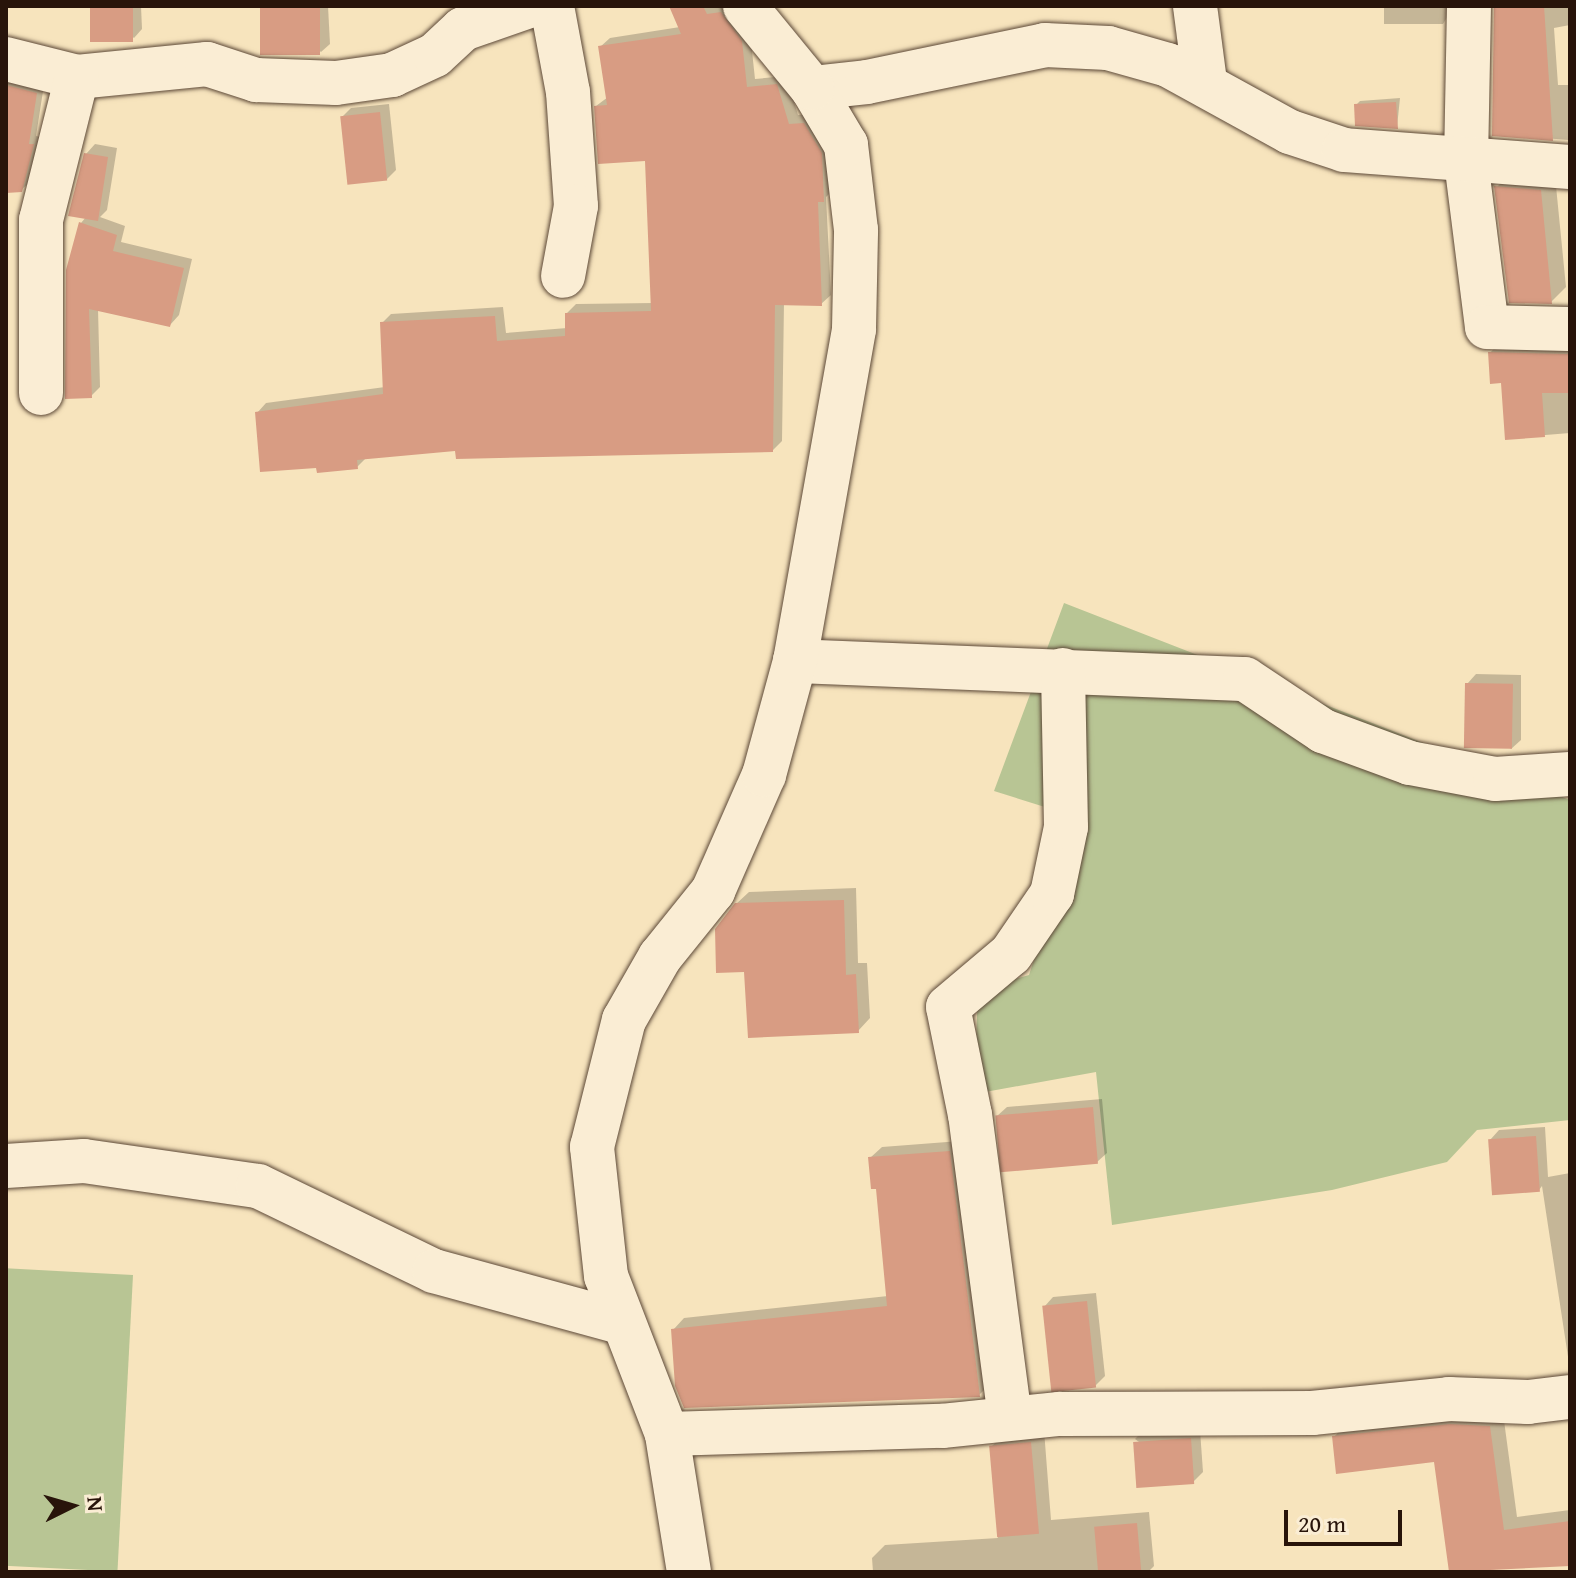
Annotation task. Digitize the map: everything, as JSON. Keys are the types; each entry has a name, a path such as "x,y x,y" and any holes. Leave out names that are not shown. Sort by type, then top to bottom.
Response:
{"street":[{"path":"6,59 77,77 207,64 256,80 336,83 392,75 435,55 463,29 529,6"},
{"path":"552,6 568,92 576,206 563,276"},
{"path":"689,1572 667,1434 620,1322 597,1226 592,1147 603,1090 624,1020 660,957 713,891 737,843 764,775 795,661 854,329 856,230 846,145 812,88 745,6"},
{"path":"1195,6 1205,82"},
{"path":"1469,6 1466,161 1487,327 1570,329"},
{"path":"812,88 867,82 1045,45 1108,48 1205,82 1290,132 1344,150 1570,167"},
{"path":"41,393 41,220 77,77"},
{"path":"795,661 1245,679 1323,731 1410,763 1495,779 1570,774"},
{"path":"1010,1418 970,1115 948,1007 1011,954 1052,894 1066,827 1063,670"},
{"path":"6,1166 84,1161 258,1186 434,1271 620,1322"},
{"path":"667,1434 942,1426 1010,1418 1312,1413 1449,1399 1528,1402 1570,1397"}],"green space":[{"path":"1064,603 1570,800 1570,1120 1477,1130 1447,1162 1332,1190 1112,1225 1096,1072 974,1094 978,990 1029,975 1080,818 994,791"},
{"path":"6,1268 133,1275 117,1572 6,1566"}],"building":[{"path":"90,6 133,6 133,42 90,42"},
{"path":"260,6 320,6 320,55 260,55"},
{"path":"669,6 703,6 707,14 721,12 742,41 747,87 777,84 789,124 804,123 822,153 824,202 818,202 822,306 775,305 773,452 456,459 455,451 357,460 358,469 317,473 316,468 260,472 255,412 383,394 380,322 495,316 497,341 565,336 565,313 651,311 645,161 598,164 594,106 607,105 598,46 681,34"},
{"path":"1494,6 1544,6 1553,141 1492,136"},
{"path":"6,85 37,93 29,144 34,144 22,192 6,193"},
{"path":"1396,102 1398,129 1355,126 1354,104"},
{"path":"380,112 387,181 347,185 340,116"},
{"path":"84,153 108,157 98,221 68,216"},
{"path":"1494,186 1541,190 1552,304 1509,303"},
{"path":"79,222 117,235 113,251 184,268 170,327 89,309 92,398 65,399 66,270"},
{"path":"1488,352 1570,354 1570,393 1542,393 1545,437 1505,440 1501,383 1490,384"},
{"path":"1465,683 1513,684 1512,749 1464,748"},
{"path":"844,900 846,975 856,974 859,1033 748,1038 744,972 716,973 715,929 735,903"},
{"path":"1093,1107 1098,1164 1000,1172 995,1116"},
{"path":"1536,1136 1540,1192 1492,1195 1488,1139"},
{"path":"950,1151 980,1397 684,1408 675,1386 671,1329 887,1306 876,1189 871,1189 868,1157"},
{"path":"1087,1301 1096,1388 1051,1392 1042,1306"},
{"path":"1450,1424 1490,1426 1504,1530 1570,1521 1570,1566 1449,1572 1434,1462 1336,1474 1332,1436"},
{"path":"1191,1438 1194,1484 1136,1488 1133,1442"},
{"path":"1031,1442 1039,1534 997,1537 989,1446"},
{"path":"1137,1523 1141,1572 1098,1572 1094,1527"}]}
